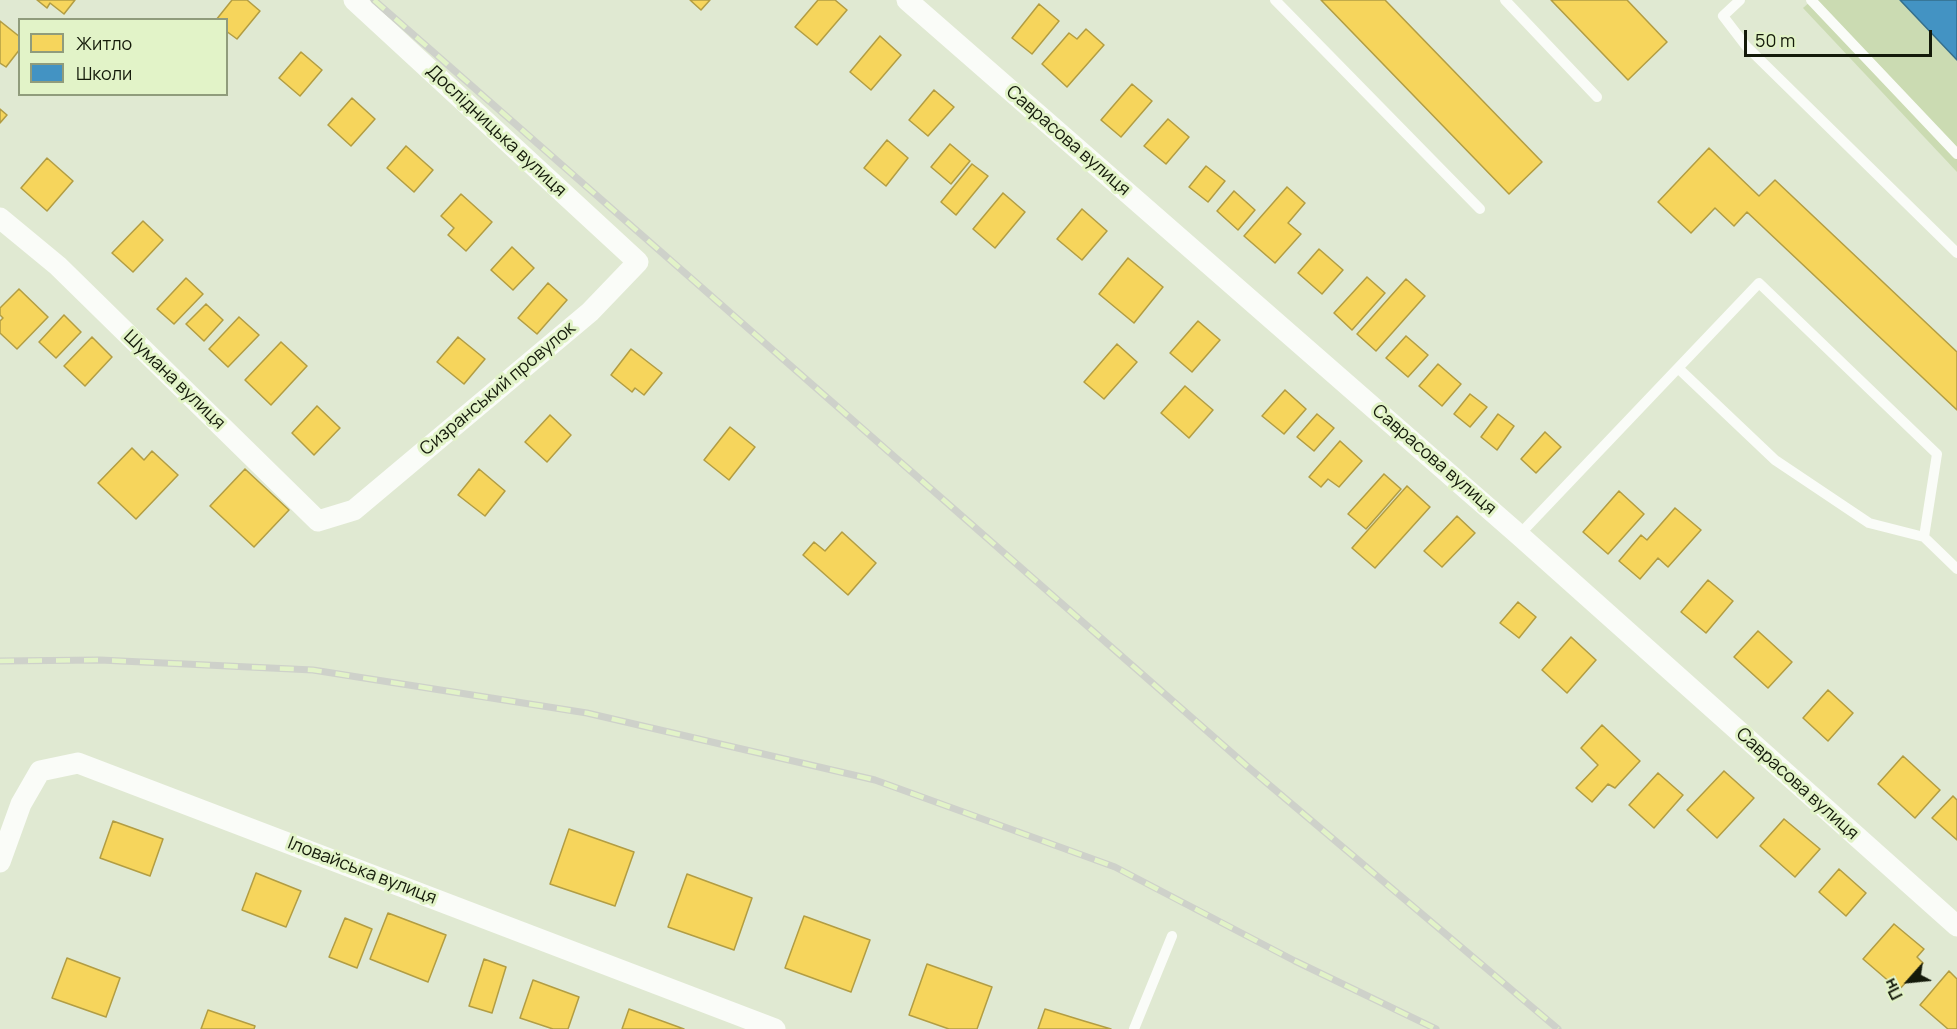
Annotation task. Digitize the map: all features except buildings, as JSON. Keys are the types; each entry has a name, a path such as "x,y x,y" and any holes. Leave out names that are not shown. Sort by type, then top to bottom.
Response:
{"street":[{"name":"Дослідницька вулиця","path":"354,0 638,262"},
{"name":"Саврасова вулиця","path":"907,0 1519,535 1957,926"},
{"name":"Шумана вулиця","path":"0,218 58,266 318,521 354,510"},
{"name":"Сизранський провулок","path":"354,510 590,312 638,262"},
{"name":"Іловайська вулиця","path":"0,862 21,804 40,771 78,763 775,1029"}],"lane":[{"path":"1275,0 1480,209"},
{"path":"1505,0 1597,97"},
{"path":"1740,0 1723,16 1746,46 1957,253"},
{"path":"1810,0 1957,154"},
{"path":"1519,535 1759,283 1937,454 1924,537"},
{"path":"1678,368 1775,459 1869,523 1924,537 1957,569"},
{"path":"1134,1029 1172,936"}],"green space":[{"path":"1812,0 1957,0 1957,172 1803,8"}],"railway":[{"path":"374,0 1248,767 1558,1029"},
{"path":"0,661 100,660 313,670 587,713 875,780 1115,867 1295,961 1436,1029"}]}
